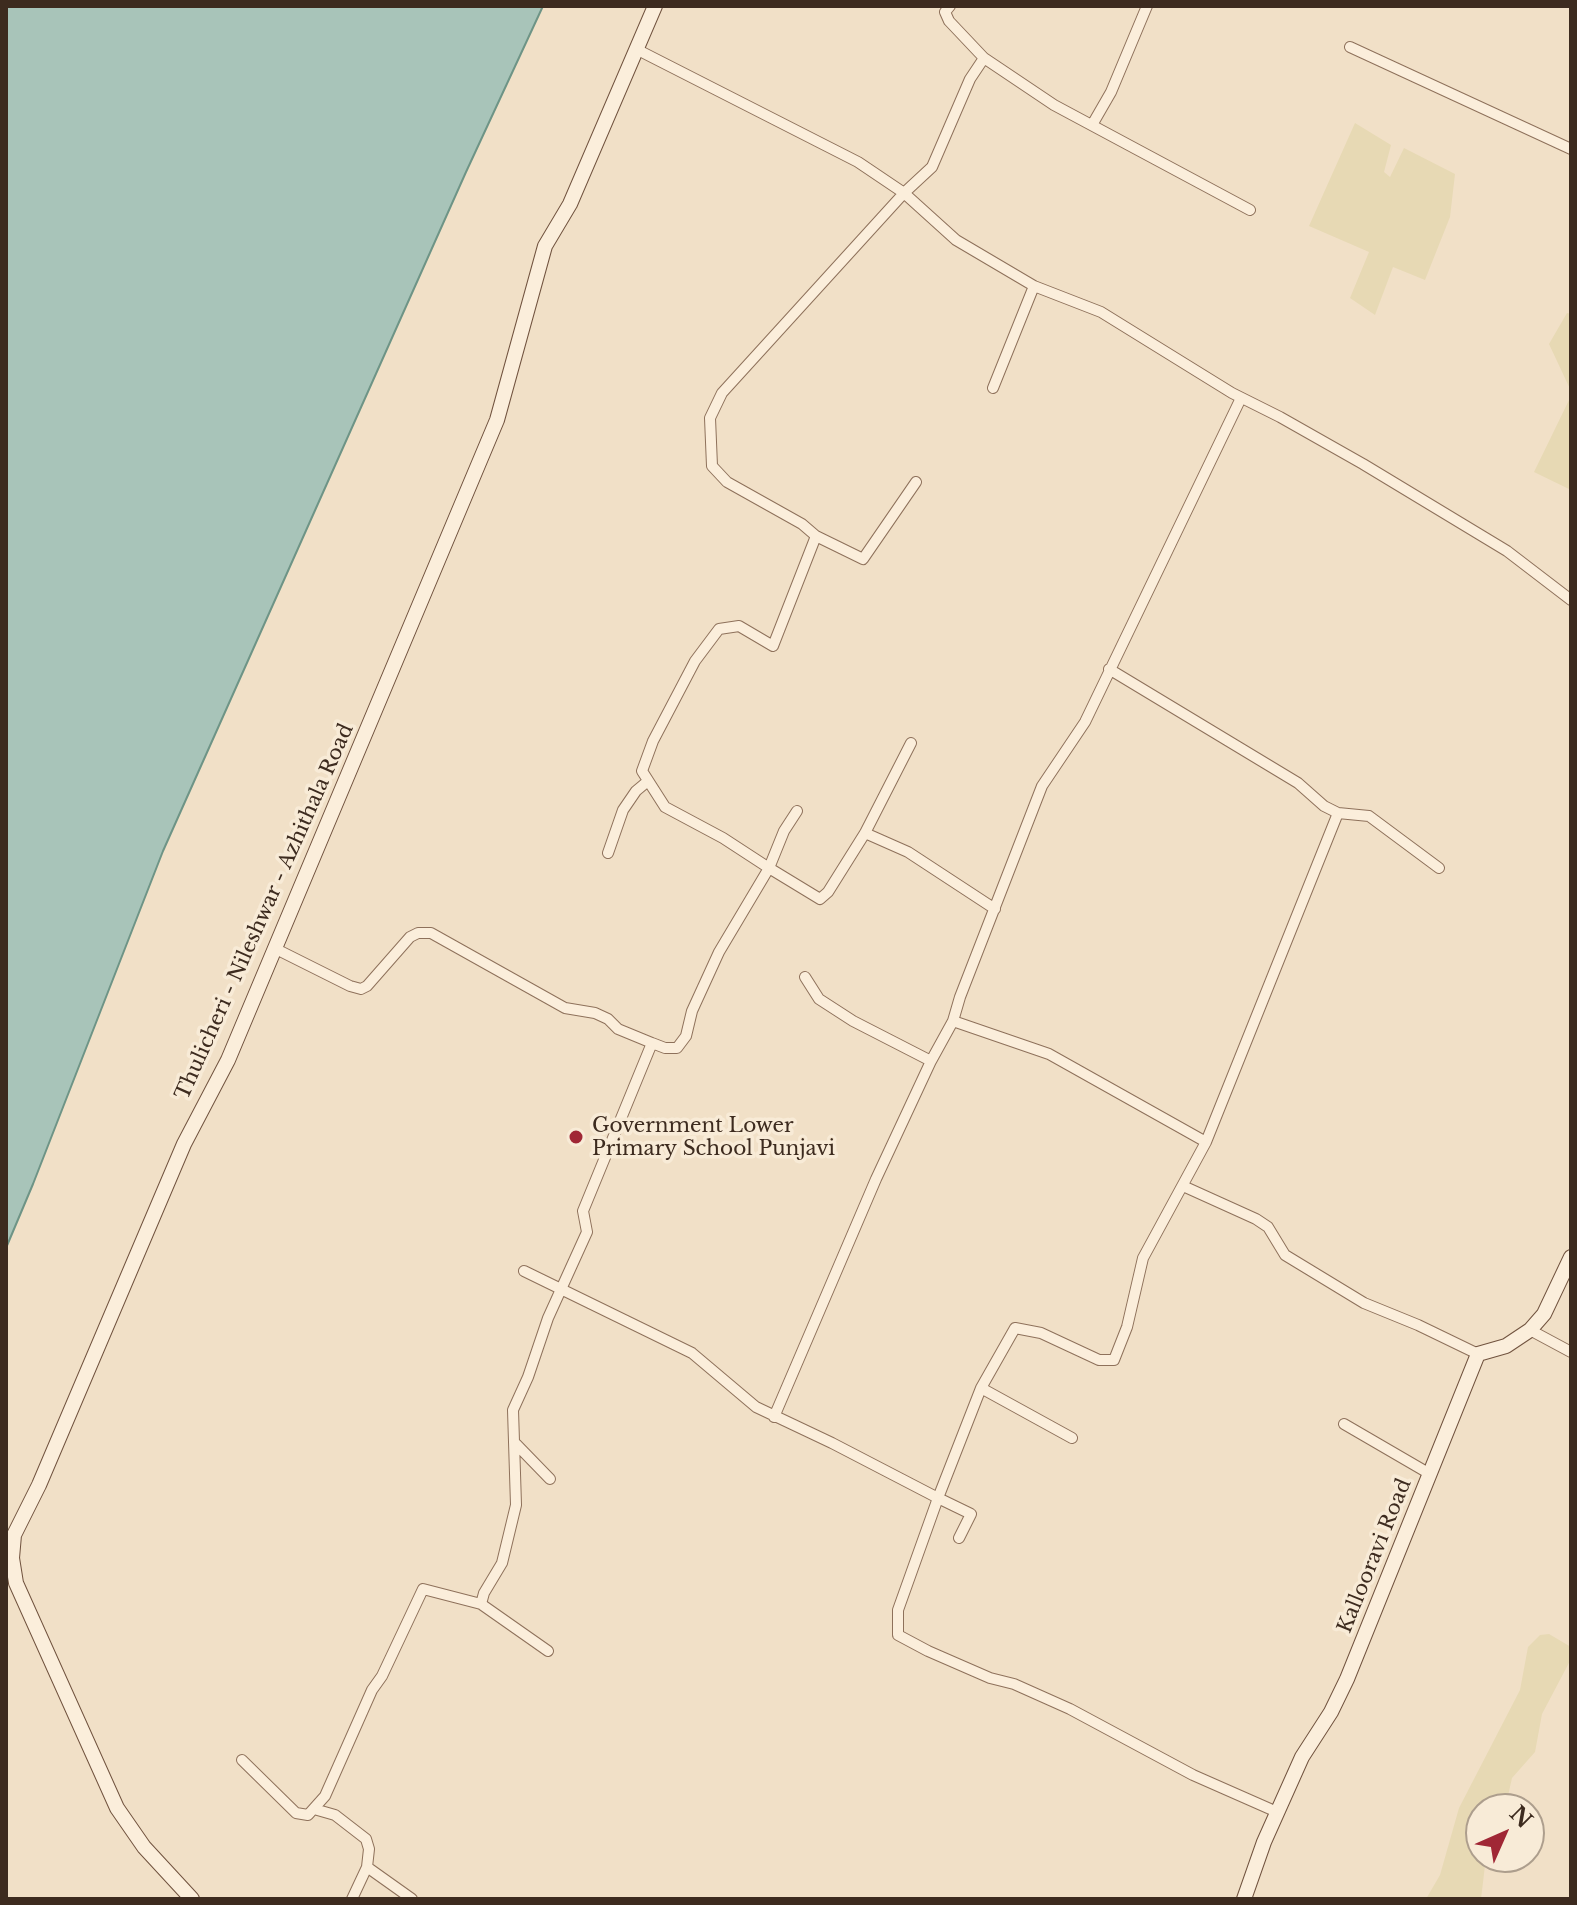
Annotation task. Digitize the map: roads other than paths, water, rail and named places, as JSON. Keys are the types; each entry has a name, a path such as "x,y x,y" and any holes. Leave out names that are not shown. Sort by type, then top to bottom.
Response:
{"main road":[{"name":"Thulicheri - Nileshwar - Azhithala Road","path":"192,1899 144,1847 117,1808 16,1583 12,1558 14,1535 39,1485 184,1144 228,1060 497,420 545,246 570,204 655,6"},
{"path":"1478,1354 1506,1346 1530,1330 1544,1314 1571,1257"},
{"name":"Kallooravi Road","path":"1244,1899 1302,1757 1331,1712 1347,1679 1478,1354"}],"street":[{"path":"950,6 945,12 949,21 984,58 1054,105 1250,210"},
{"path":"1092,125 1111,92 1147,6"},
{"path":"1350,47 1571,149"},
{"path":"636,49 858,162 904,193 956,240 1034,286 1101,312 1153,347 1363,464 1507,551 1571,600"},
{"path":"916,482 863,559 816,536 802,524 727,482 712,466 710,418 722,393 904,193 932,167 970,79 984,58"},
{"path":"993,388 1034,286"},
{"path":"774,1417 876,1179 953,1021 1042,786 1085,722 1241,398"},
{"path":"816,536 773,646 739,626 719,629 695,661 653,741 642,771 665,807 723,838 820,899 828,892 865,833 911,743"},
{"path":"1109,669 1298,783 1324,806 1338,813 1369,816 1439,868"},
{"path":"608,853 623,810 636,791 648,781"},
{"path":"274,948 361,989 410,937 418,933 431,933 565,1008 595,1013 608,1019 618,1029 665,1048 677,1048 686,1036 692,1011 719,952 769,868 784,831 797,811"},
{"path":"1277,1812 1193,1775 1070,1709 928,1651 898,1635 898,1610 981,1388 1015,1328 1041,1333 1099,1360 1114,1360 1127,1327 1143,1258 1206,1142 1338,813"},
{"path":"865,833 908,852 995,909"},
{"path":"805,977 819,999 853,1021 931,1061"},
{"path":"953,1021 1049,1054 1206,1142"},
{"path":"481,1604 502,1563 516,1505 513,1410 548,1318 587,1232 583,1211 652,1043"},
{"path":"1183,1186 1256,1219 1268,1227 1285,1255 1364,1303 1478,1354"},
{"path":"524,1271 692,1353 756,1407 774,1417 971,1514 959,1538"},
{"path":"1530,1330 1571,1352"},
{"path":"981,1388 1072,1438"},
{"path":"1344,1424 1430,1474"},
{"path":"516,1444 550,1479"},
{"path":"242,1760 296,1813 308,1815 325,1796 372,1690 382,1676 423,1589 481,1604 548,1651"},
{"path":"314,1809 335,1815 366,1839 369,1849 367,1867 352,1899"},
{"path":"367,1867 412,1899"}],"place":[{"name":"Government Lower Primary School Punjavi","path":"576,1137"}]}
